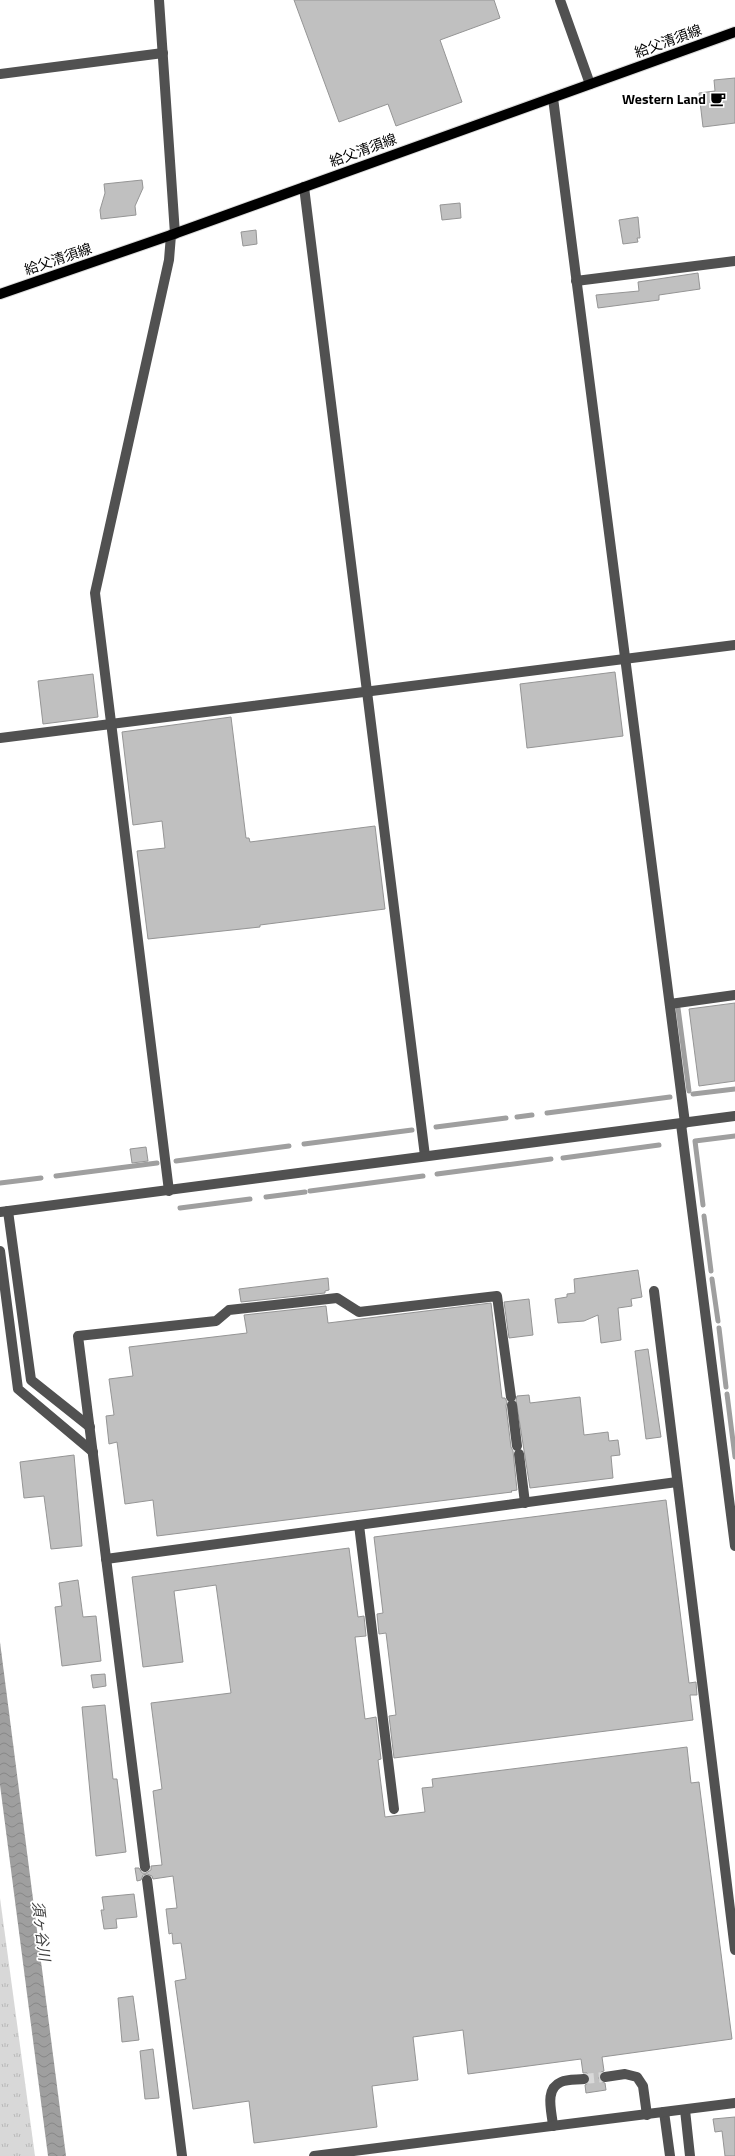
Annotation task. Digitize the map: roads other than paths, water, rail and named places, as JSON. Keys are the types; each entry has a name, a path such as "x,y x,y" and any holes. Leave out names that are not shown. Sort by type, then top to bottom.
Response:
{"main road":[{"name":"給父清須線","path":"0,294 173,234 735,32"}],"street":[{"path":"159,0 164,53 173,234 169,260 94,593 169,1191"},
{"path":"560,0 590,84"},
{"path":"0,74 164,53"},
{"path":"553,98 670,1004 683,1123 735,1546"},
{"path":"304,187 424,1156"},
{"path":"576,281 735,261"},
{"path":"0,738 735,645"},
{"path":"670,1004 735,996"},
{"path":"90,1427 31,1380 4,1211 169,1191 735,1116"},
{"path":"0,1251 18,1389 93,1452"},
{"path":"654,1291 735,1950"},
{"path":"145,1867 78,1336 216,1321 230,1310 337,1298 359,1312 497,1296 525,1503"},
{"path":"106,1559 678,1482"},
{"path":"360,1525 394,1809"},
{"path":"147,1880 182,2156"},
{"path":"605,2077 625,2074 638,2077 643,2086 647,2115"},
{"path":"554,2126 550,2097 553,2088 561,2082 584,2079"},
{"path":"314,2156 735,2103"},
{"path":"685,2110 690,2156"},
{"path":"664,2112 670,2156"}],"water":[{"path":"0,1642 66,2156 48,2156 0,1785"}],"waterway":[{"path":"678,1008 689,1091"},
{"path":"693,1094 735,1089"},
{"path":"547,1113 670,1097"},
{"path":"517,1117 532,1115"},
{"path":"436,1127 506,1118"},
{"path":"304,1144 412,1130"},
{"path":"703,1205 695,1141 735,1136"},
{"path":"563,1158 659,1145"},
{"path":"176,1161 289,1146"},
{"path":"437,1174 551,1159"},
{"path":"56,1176 157,1163"},
{"path":"310,1191 423,1176"},
{"path":"0,1183 41,1178"},
{"path":"266,1197 305,1192"},
{"path":"180,1208 250,1199"},
{"path":"704,1216 711,1271"},
{"path":"712,1279 718,1321"},
{"path":"719,1328 726,1387"},
{"path":"727,1394 735,1457"}],"tunnel":[{"path":"584,2079 605,2077"}],"place":[{"name":"Western Land","path":"718,99"}],"water label":[{"name":"須ヶ谷川","path":"41,1931"}]}
